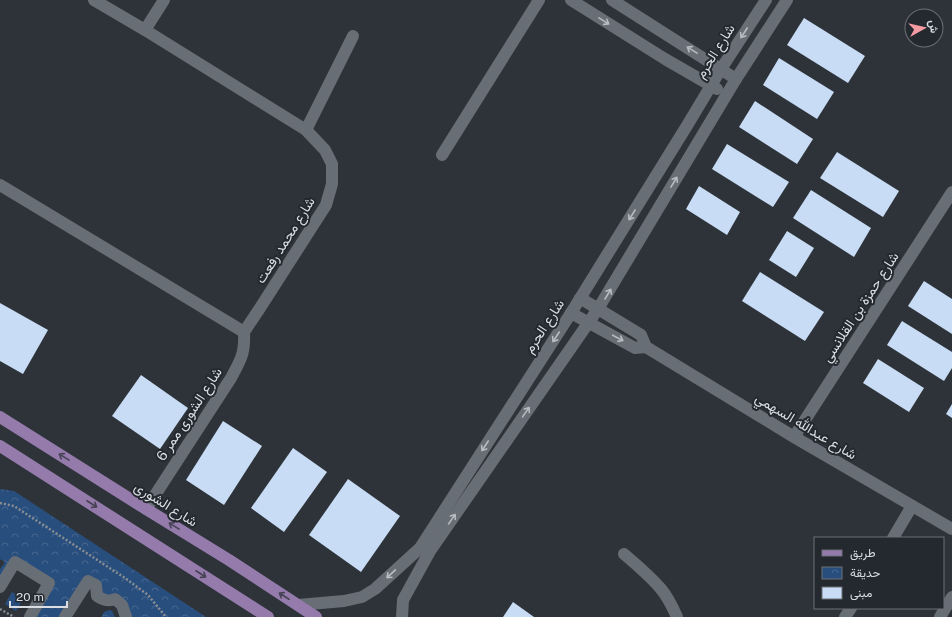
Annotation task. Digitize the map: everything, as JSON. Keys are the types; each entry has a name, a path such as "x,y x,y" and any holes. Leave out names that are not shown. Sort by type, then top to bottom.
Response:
{"main road":[{"name":"شارع الشورى","path":"0,417 229,560 316,617"},
{"path":"0,446 268,617"}],"street":[{"name":"شارع محمد رفعت","path":"94,0 306,130 325,150 332,164 332,184 326,205 244,332"},
{"path":"145,30 164,0"},
{"path":"442,155 539,0"},
{"path":"571,0 726,95"},
{"path":"612,0 736,79"},
{"name":"شارع الحرم","path":"298,605 344,601 362,597 375,589 420,548 571,313 711,85 766,0"},
{"path":"402,617 402,600 430,551 598,310 726,95 787,0"},
{"path":"306,130 353,36"},
{"path":"0,185 244,332"},
{"name":"شارع حمزة بن القلانسي","path":"794,437 947,210 952,192"},
{"name":"شارع عبدالله السهمي","path":"580,298 641,335 646,347 794,437 952,529"},
{"name":"شارع عبدالله السهمي","path":"571,313 635,348 646,347"},
{"name":"شارع الشورى ممر 6","path":"146,509 242,359 244,332"},
{"path":"894,537 912,506"},
{"path":"624,554 647,574 662,590 677,617"},
{"path":"0,587 15,562 50,583 30,617"},
{"path":"65,617 88,581 96,585 97,596 102,600 111,601 115,599 122,605 126,617"},
{"path":"940,617 952,597"}],"path":[{"path":"0,503 14,506 125,578 148,595 166,617"},
{"path":"0,609 14,617"}],"green space":[{"path":"0,489 14,491 206,617 126,617 89,581 65,617 30,617 49,583 15,562 0,587 0,569 5,562 0,559"},
{"path":"12,592 23,599 16,611 5,604"},
{"path":"110,610 115,617 102,617 103,613"}],"building":[{"path":"804,18 865,56 848,83 787,45"},
{"path":"779,58 834,92 817,119 763,85"},
{"path":"755,101 813,139 797,164 739,127"},
{"path":"727,144 789,182 773,207 712,169"},
{"path":"837,152 899,191 883,217 820,178"},
{"path":"699,186 740,212 727,235 686,209"},
{"path":"811,190 871,228 854,257 793,218"},
{"path":"787,231 814,248 796,277 769,260"},
{"path":"760,272 824,312 805,341 742,301"},
{"path":"924,281 952,299 952,334 908,306"},
{"path":"0,303 48,330 23,374 0,361"},
{"path":"902,321 952,352 952,368 944,381 887,345"},
{"path":"878,359 924,388 909,412 863,383"},
{"path":"141,375 188,408 160,449 112,416"},
{"path":"952,404 952,418 946,414"},
{"path":"223,421 262,446 224,505 186,480"},
{"path":"293,448 327,472 284,532 251,508"},
{"path":"348,479 400,516 361,572 309,535"},
{"path":"513,602 534,617 503,617"}]}
